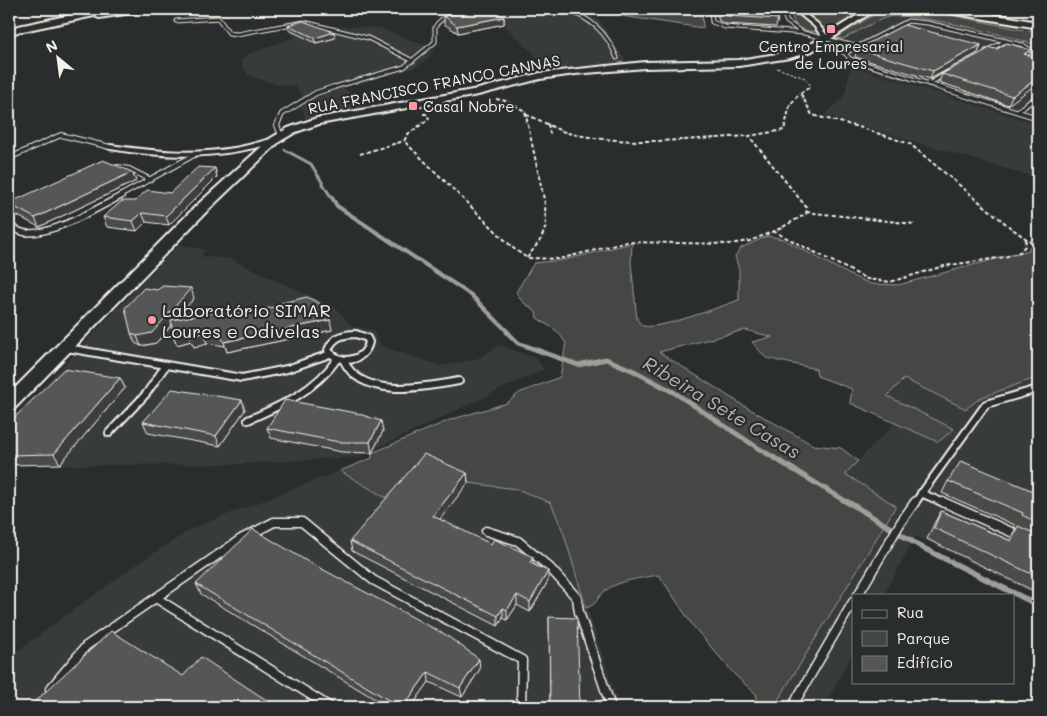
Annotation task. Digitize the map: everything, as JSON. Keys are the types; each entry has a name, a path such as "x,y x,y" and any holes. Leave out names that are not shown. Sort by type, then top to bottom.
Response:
{"highway":[{"path":"9,20 62,9"},
{"path":"9,26 90,9"},
{"path":"9,32 113,9"},
{"path":"47,24 138,9"},
{"path":"944,9 1038,25"},
{"path":"974,9 1038,20"}],"street":[{"path":"796,9 816,25 822,40"},
{"name":"RUA FRANCISCO FRANCO CANNAS","path":"9,404 201,209 278,138 317,121 478,92 540,76 644,65 739,63 790,55 809,48 873,9"},
{"path":"110,147 180,156 250,148 278,138"}],"lane":[{"path":"458,14 459,9"},
{"path":"278,138 277,124 282,114 295,105 316,93 340,84 391,72 414,62 435,42 434,29 437,22 458,14 488,9"},
{"path":"563,9 576,12 597,24 614,48 617,58"},
{"path":"711,9 712,22 725,27 804,33"},
{"path":"781,9 787,22 795,29 822,40 845,53 850,59 1038,118"},
{"path":"176,21 218,18 229,33 237,34 304,22 315,22 330,29 368,38 400,57 414,62"},
{"path":"845,53 908,21 928,23 1023,45 1038,55"},
{"path":"897,27 904,29"},
{"path":"822,40 858,46"},
{"path":"977,56 1006,41"},
{"path":"977,49 985,51"},
{"path":"930,84 953,70"},
{"path":"1018,111 1038,96"},
{"path":"9,158 61,135 110,147"},
{"path":"9,225 26,233 39,232 59,226 150,180 194,155"},
{"path":"110,165 129,170 150,180"},
{"path":"248,420 309,390 329,373 340,360 363,355 369,346 366,338 356,334 337,338 329,346 330,354"},
{"path":"64,347 242,378 286,369 330,354 340,360 350,373 368,382 397,389 426,387 459,381"},
{"path":"109,433 146,394 166,365"},
{"path":"859,594 901,522 986,404 1038,389"},
{"path":"921,493 1029,540"},
{"path":"46,694 86,646 241,539 274,522 302,522 373,580 522,660 521,707"},
{"path":"486,531 518,541 549,567 577,598 579,612 611,707"},
{"path":"156,598 330,707"},
{"path":"792,707 852,604"}],"path":[{"path":"526,114 567,133 604,137 642,140 750,136 784,130 788,123 787,115 791,102 810,86 808,80 799,76"},
{"path":"478,92 506,101 525,111 526,114 545,204 546,226 541,239 526,258"},
{"path":"801,94 812,115 858,127 910,144 1038,247"},
{"path":"360,154 404,141 408,134 429,118 427,114 419,113"},
{"path":"548,124 550,134"},
{"path":"750,136 807,208 806,212"},
{"path":"404,141 513,248 526,258 559,259 627,242 729,244 750,241 798,219 806,212 914,224"},
{"path":"773,231 867,279 890,282 944,266 1005,257 1020,252 1026,246 1026,239"}],"shaded area":[{"path":"436,9 576,9 600,21 629,66 554,74 505,24 489,14 447,16 438,14"},
{"path":"890,16 971,28 1038,44 1038,122 854,65 845,53 818,43 826,38 843,39"},
{"path":"308,24 320,29 345,26 380,28 434,49 428,59 412,69 344,88 368,107 305,119 303,109 288,106 303,96 298,91 298,86 277,85 248,75 240,62 246,55 296,37 286,31"},
{"path":"851,66 1038,124 1038,178 824,115 844,97"},
{"path":"179,244 206,250 201,256 231,259 336,308 352,326 373,330 381,346 442,366 477,359 499,345 536,358 544,369 358,457 239,464 9,466 9,422"},
{"path":"1038,377 1038,596 915,536 885,594 852,594 852,654 824,707 774,707 896,506 845,474 895,423 938,442 953,429 886,396 904,379 966,409 980,398"},
{"path":"340,471 393,502 468,483 517,489 551,503 564,534 619,707 9,707 9,661 18,650 143,560 190,530"}],"green space":[{"path":"624,9 702,9 703,28 621,16"},
{"path":"789,9 866,9 833,28 816,32 796,27"},
{"path":"883,9 921,9 1038,33 1038,44 960,25 899,16 882,19 843,39 836,38"},
{"path":"767,236 783,239 852,276 871,284 898,285 1029,250 1029,247 1038,247 1038,377 980,398 966,409 904,379 887,396 954,429 938,442 850,403 852,389 817,376 816,369 766,358 752,342 772,337 745,330 659,352 741,404 813,445 841,448 858,461 845,474 896,506 774,707 753,707 757,695 736,676 693,626 659,575 618,584 603,593 593,604 586,608 564,534 551,503 517,489 468,483 425,464 393,502 340,471 372,458 372,453 450,420 507,403 519,393 560,377 566,343 557,331 537,318 536,312 522,301 516,292 534,263 564,260 632,243 631,263 637,319 641,325 659,325 739,300 739,270 735,256 741,248"}],"building":[{"path":"491,9 504,17 457,26 444,16"},
{"path":"719,9 774,9 778,19 727,16 720,14"},
{"path":"303,21 334,32 315,38 288,25"},
{"path":"904,25 981,45 933,71 857,49"},
{"path":"1007,43 1031,50 1024,54 1038,58 1038,78 1012,96 942,74 990,48 997,49"},
{"path":"103,160 132,172 35,218 9,204 9,203"},
{"path":"198,167 215,168 166,216 142,213 133,221 103,217 122,201 135,201 147,190 170,193"},
{"name":"Laboratório SIMAR Loures e Odivelas","path":"163,286 191,288 152,333 137,336 131,333 125,308 144,288 157,290"},
{"path":"307,297 321,304 328,312 330,320 224,342 221,336 203,333 190,337 189,331 173,335 171,320 217,312 218,315 230,312 232,314 243,312 245,314"},
{"path":"64,369 120,378 54,454 9,455 9,423"},
{"path":"172,389 242,400 216,436 143,422"},
{"path":"285,400 356,413 381,421 370,442 339,442 267,428"},
{"path":"424,454 467,473 433,516 491,544 494,539 533,557 530,563 548,571 530,602 517,595 507,610 503,608 498,616 350,541"},
{"path":"961,461 1038,493 1038,523 1022,515 1023,513 948,481"},
{"path":"941,511 1011,541 1018,526 1038,535 1038,577 934,528"},
{"path":"253,529 305,560 446,635 479,659 460,688 428,672 403,707 400,707 196,584"},
{"path":"549,617 577,618 580,707 550,707"},
{"path":"111,631 183,676 201,657 277,707 29,707"}],"waterway":[{"name":"Ribeira Sete Casas","path":"285,150 311,164 331,197"},
{"name":"Ribeira Sete Casas","path":"331,196 337,206 471,295 509,333"},
{"name":"Ribeira Sete Casas","path":"507,332 518,343 578,365 606,359 634,371 675,393 758,448 850,504"},
{"name":"Ribeira Sete Casas","path":"848,502 923,548 1038,605"}],"place":[{"name":"Centro Empresarial de Loures","path":"831,29"},
{"name":"Casal Nobre","path":"413,106"},
{"name":"Laboratório SIMAR Loures e Odivelas","path":"152,320"}]}
